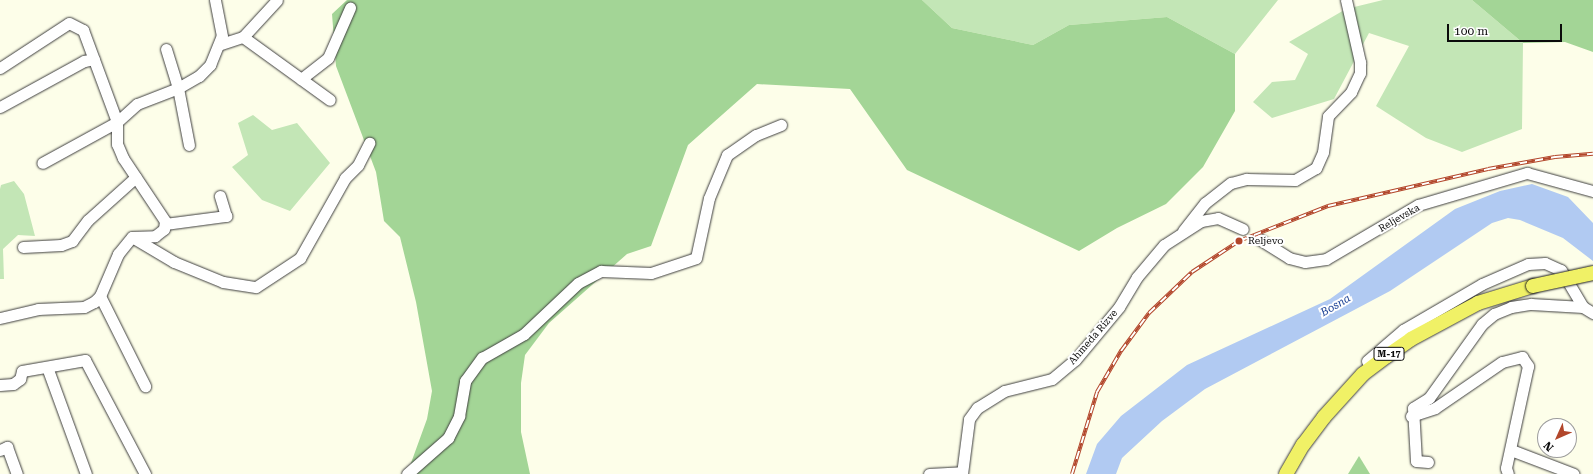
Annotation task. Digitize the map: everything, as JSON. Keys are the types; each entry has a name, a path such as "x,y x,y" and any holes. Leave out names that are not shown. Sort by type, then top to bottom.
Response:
{"main road":[{"name":"M-17","path":"1286,474 1303,445 1324,418 1363,374 1411,339 1478,303 1533,286 1593,273"}],"street":[{"path":"42,164 116,122 137,104 178,88 199,76 210,65 221,44 222,27 215,0"},
{"path":"221,44 243,37 277,0"},
{"path":"1182,233 1205,203 1231,183 1246,179 1295,180 1316,168 1323,152 1328,116 1351,92 1360,73 1360,62 1346,0"},
{"path":"301,79 328,58 350,8"},
{"path":"0,68 69,23 83,30 116,122 117,144 165,224"},
{"path":"243,37 330,100"},
{"path":"166,49 178,88 189,145"},
{"path":"0,108 84,61 94,59"},
{"path":"407,474 451,433 459,416 465,381 482,358 493,349 524,334 578,284 601,271 652,273 696,258 709,198 727,155 756,136 781,125"},
{"path":"132,237 174,262 223,282 256,287 300,258 344,178 358,165 369,143"},
{"name":"Reljevska","path":"1259,239 1289,258 1305,262 1326,259 1418,205 1527,173 1593,191"},
{"path":"23,246 61,245 72,241 88,220 136,177"},
{"path":"165,224 226,216 220,196"},
{"name":"Ahmeda Rizve","path":"962,473 969,419 977,408 1004,391 1052,379 1069,365 1119,307 1137,277 1164,245 1201,221 1218,218 1243,229"},
{"path":"0,318 38,309 84,307 100,296 118,254 132,237 155,236 161,233 165,224"},
{"path":"1367,361 1403,330 1482,284 1528,264 1545,263 1561,270 1583,307"},
{"path":"100,296 145,386"},
{"path":"1428,462 1416,461 1411,416 1413,408 1430,398 1474,333 1494,314 1531,304 1583,307 1593,313"},
{"path":"1411,416 1435,408 1502,362 1522,357 1528,366 1506,468 1508,474"},
{"path":"0,385 13,384 20,379 22,371 85,360 145,474"},
{"path":"47,366 86,474"},
{"path":"0,450 7,447 17,474"},
{"path":"1511,450 1574,474"},
{"path":"930,474 962,473"}],"green space":[{"path":"347,0 922,0 952,28 1033,45 1069,25 1167,17 1235,54 1235,111 1203,167 1166,204 1117,228 1079,251 907,170 850,89 757,84 688,145 651,246 627,254 549,323 525,355 521,383 521,432 530,474 407,474 427,419 432,391 416,302 400,237 384,221 376,172 336,66 332,14"},
{"path":"922,0 1278,0 1235,54 1167,17 1069,25 1033,45 952,28"},
{"path":"1383,0 1472,0 1523,43 1522,129 1462,152 1426,138 1376,106 1409,46 1369,33 1334,99 1272,118 1253,102 1272,82 1295,80 1308,54 1289,42 1346,9"},
{"path":"1472,0 1593,0 1593,52 1565,42 1523,43"},
{"path":"253,115 272,130 297,123 330,163 290,211 262,200 232,167 248,155 238,123"},
{"path":"14,181 24,194 35,236 18,235 3,249 4,279 0,279 0,189 1,185"},
{"path":"1359,456 1370,474 1348,474"}],"water":[{"name":"Bosna","path":"1532,184 1568,197 1593,223 1593,261 1563,238 1520,220 1508,218 1492,223 1390,291 1205,389 1162,421 1122,458 1116,474 1086,474 1097,444 1121,416 1187,365 1330,299 1455,209 1500,191"}],"railway":[{"path":"1072,474 1097,392 1121,351 1149,313 1192,272 1239,241 1328,206 1488,169 1555,157 1593,154"}],"place":[{"name":"Reljevo","path":"1239,241"}]}
